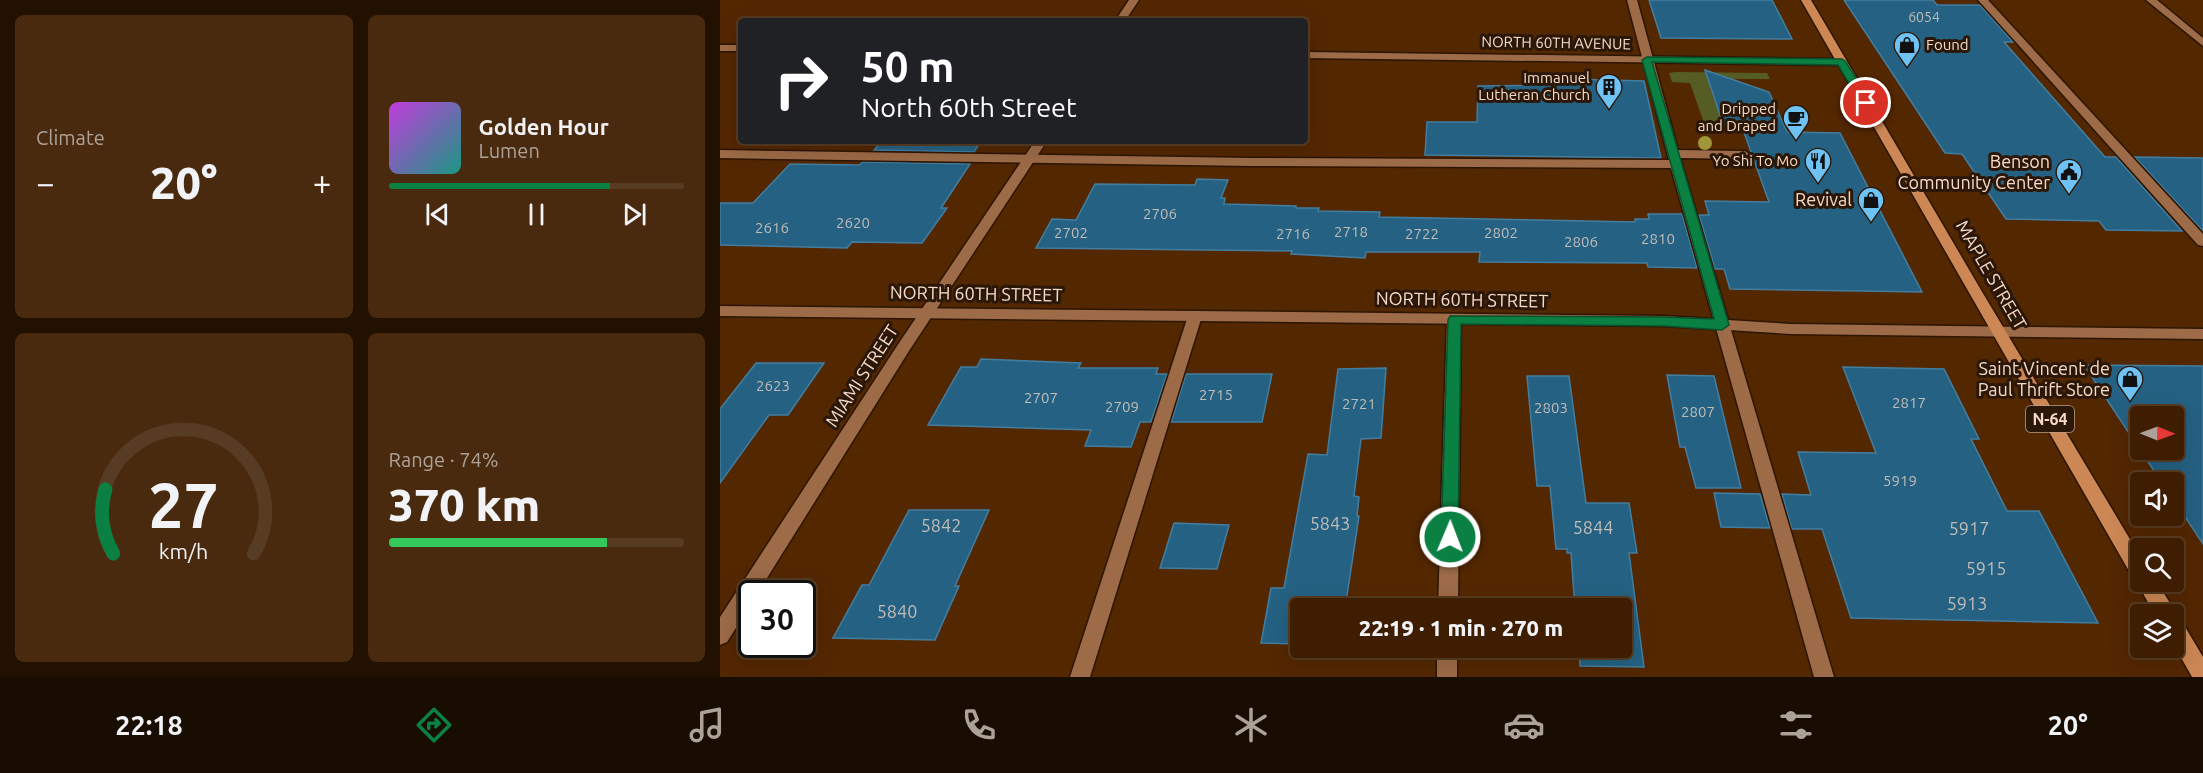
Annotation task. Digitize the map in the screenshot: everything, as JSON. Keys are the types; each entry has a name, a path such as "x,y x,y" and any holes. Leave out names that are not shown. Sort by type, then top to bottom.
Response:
{"main road":[{"name":"MAPLE STREET","path":"1806,0 2130,555"},
{"path":"2184,644 2203,676"}],"street":[{"path":"1122,18 1134,0"},
{"path":"1632,0 1722,325 1824,677"},
{"path":"1983,0 2203,242"},
{"path":"2151,0 2203,43"},
{"path":"720,48 738,48"},
{"name":"NORTH 60TH AVENUE","path":"1308,55 1842,62"},
{"name":"MIAMI STREET","path":"720,635 904,347 1039,144"},
{"path":"720,154 1030,158 1675,159 1744,155"},
{"name":"NORTH 60TH STREET","path":"720,311 1664,321 1762,328 2203,334"},
{"path":"1080,677 1195,316"},
{"path":"1448,598 1454,320"},
{"path":"1447,658 1447,677"}],"green space":[{"path":"1669,73 1767,73 1770,79 1728,79 1731,88 1710,88 1723,123 1704,123 1690,83 1672,82"}],"building":[{"path":"1649,0 1772,0 1792,39 1661,38"},
{"path":"1844,0 1933,0 1937,5 1980,5 2013,42 2004,42 2105,157 2116,157 2182,231 2106,230 2099,221 2006,219 1962,154 1945,153"},
{"path":"1705,70 1769,92 1787,132 1840,133 1922,292 1730,289 1724,269 1715,269 1699,215 1709,215 1705,201 1769,202 1741,124 1723,124"},
{"name":"Immanuel Lutheran Church","path":"1569,79 1644,81 1661,158 1425,155 1427,122 1477,122 1478,86 1569,85"},
{"path":"879,144 979,144 974,152 874,150"},
{"path":"2135,157 2203,158 2203,231"},
{"path":"863,162 970,164 941,208 947,208 922,243 852,242 847,248 720,245 720,203 753,203 790,164 859,165"},
{"path":"1197,179 1228,180 1221,198 1225,198 1224,204 1296,206 1296,208 1319,208 1318,211 1380,212 1379,217 1635,222 1635,219 1649,219 1648,214 1682,214 1697,268 1648,267 1647,263 1479,262 1480,252 1366,252 1365,258 1291,254 1292,251 1036,248 1052,219 1076,220 1095,184 1195,185"},
{"path":"981,359 1081,363 1078,368 1158,368 1156,374 1167,374 1151,422 1140,422 1131,447 1085,446 1091,430 928,425 961,367 977,367"},
{"path":"756,363 824,363 788,415 769,415 720,483 720,409"},
{"path":"2084,365 2203,366 2203,544 2184,515 2184,472 2155,472 2147,460 2184,460 2184,406 2130,406 2130,435"},
{"path":"1843,367 1944,369 1979,439 1971,439 2007,511 2039,511 2098,623 1851,618 1822,529 1792,529 1782,494 1811,495 1798,452 1876,453"},
{"path":"1386,368 1381,438 1361,439 1354,496 1359,497 1357,516 1359,516 1347,598 1290,598 1290,644 1261,643 1271,588 1284,588 1308,454 1327,455 1338,369"},
{"path":"1186,374 1272,374 1262,422 1171,422"},
{"path":"1667,375 1714,376 1741,488 1696,488 1685,447 1680,447"},
{"path":"1527,376 1569,376 1586,503 1629,503 1637,553 1629,553 1644,667 1580,666 1580,658 1632,658 1632,598 1574,598 1571,553 1567,553 1567,549 1556,549 1550,486 1537,486"},
{"path":"1714,493 1760,494 1770,528 1721,527"},
{"path":"909,510 989,510 955,586 959,586 935,640 833,638 862,585 869,585"},
{"path":"1174,523 1229,525 1217,569 1160,568"}],"place":[{"name":"Found","path":"1907,68"},
{"name":"Immanuel Lutheran Church","path":"1609,110"},
{"name":"Dripped and Draped","path":"1796,141"},
{"name":"Yo Shi To Mo","path":"1818,184"},
{"name":"Benson Community Center","path":"2069,195"},
{"name":"Revival","path":"1871,223"},
{"name":"Saint Vincent de Paul Thrift Store","path":"2130,402"}],"route":[{"path":"1450,537 1454,320 1664,321 1722,325 1647,60 1842,62 1866,103"}]}
